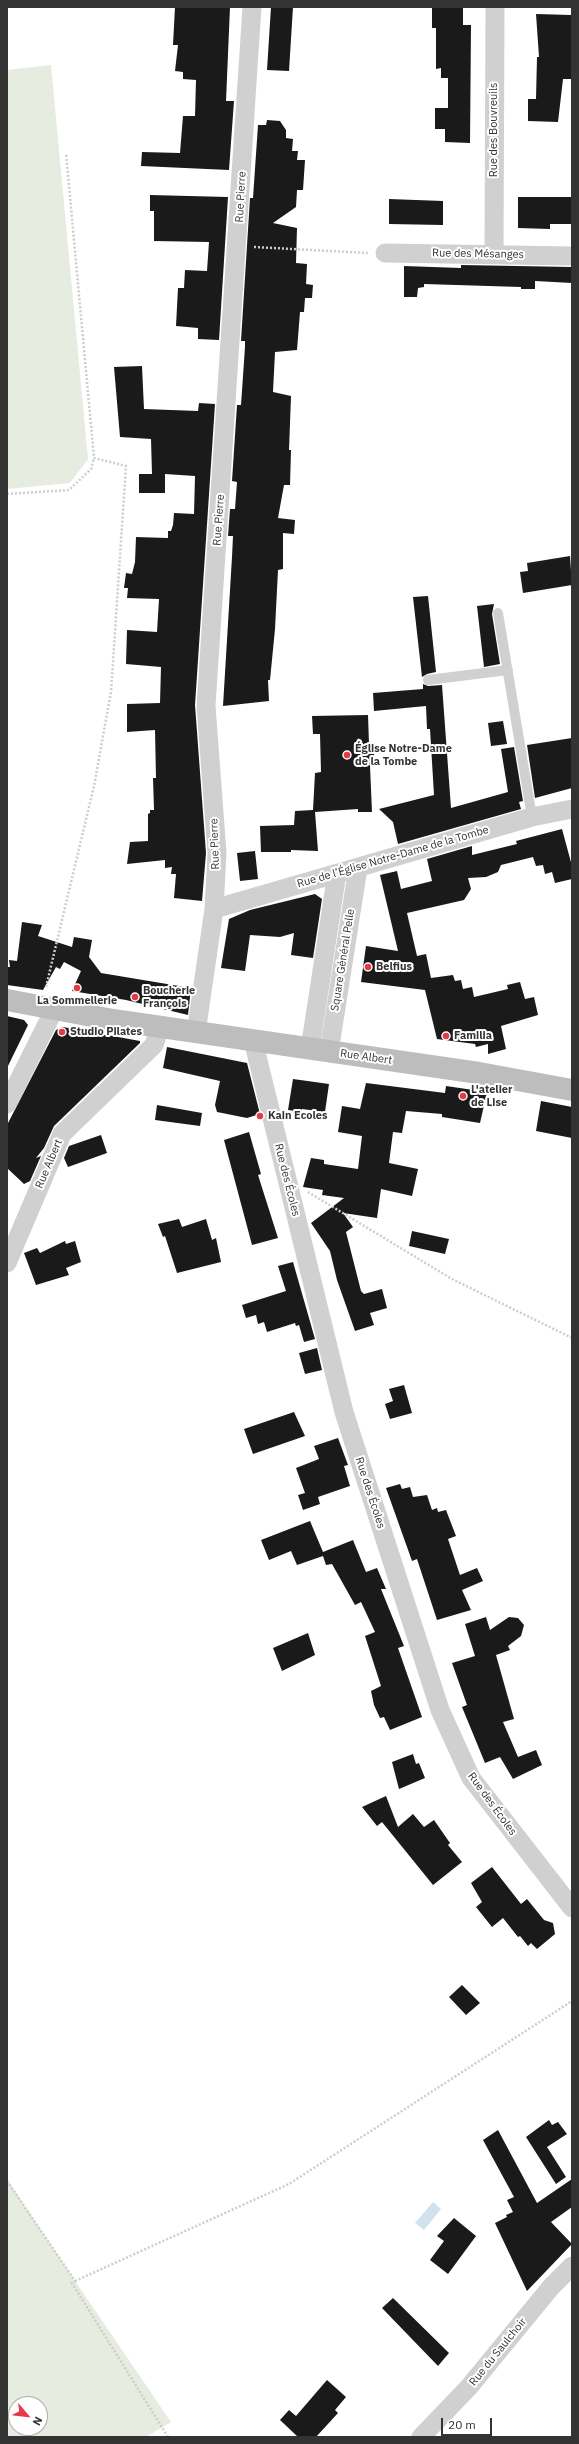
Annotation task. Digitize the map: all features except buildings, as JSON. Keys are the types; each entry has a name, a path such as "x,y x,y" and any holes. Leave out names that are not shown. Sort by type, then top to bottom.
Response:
{"street":[{"name":"Rue Pierre","path":"196,1033 214,909 217,853 206,706 238,246 252,7"},
{"name":"Rue des Bouvreuils","path":"494,253 495,7"},
{"name":"Rue des Mésanges","path":"385,253 494,253 572,256"},
{"name":"Rue de l’Église Notre-Dame de la Tombe","path":"214,909 532,817 572,809"},
{"name":"Square Général Pelle","path":"327,998 345,945 358,868"},
{"name":"Square Général Pelle","path":"320,1051 327,998 326,943 337,874"},
{"path":"326,943 345,945"},
{"name":"Rue Albert","path":"7,1000 47,1009 196,1033 479,1073 572,1090"},
{"path":"7,1104 47,1009"},
{"name":"Rue Albert","path":"7,1263 62,1134 154,1045 160,1027"},
{"name":"Rue des Écoles","path":"253,1040 344,1412 440,1710 471,1778 572,1908"},
{"name":"Rue du Saulchoir","path":"422,2437 470,2387 551,2287 572,2266"}],"lane":[{"path":"498,613 532,817"},
{"path":"428,680 508,670"}],"path":[{"path":"7,494 69,490 91,469 94,458 66,153"},
{"path":"238,246 385,253"},
{"path":"47,1009 64,917 94,786 111,692 126,466 94,458"},
{"path":"286,1179 452,1279 572,1338"},
{"path":"73,2282 289,2184 572,2001"},
{"path":"7,2181 73,2282 168,2437"}],"shaded area":[{"path":"51,65 88,459 70,483 7,489 7,70"},
{"path":"7,2179 171,2422 146,2437 7,2437"}],"water":[{"path":"433,2202 441,2209 424,2230 415,2223"}],"place":[{"name":"Église Notre-Dame de la Tombe","path":"347,755"},
{"name":"Belfius","path":"368,967"},
{"name":"La Sommellerie","path":"77,988"},
{"name":"Boucherie François","path":"135,997"},
{"name":"Studio Pilates","path":"62,1032"},
{"name":"Familia","path":"446,1036"},
{"name":"L'atelier de Lise","path":"463,1096"},
{"name":"Kain Ecoles","path":"260,1116"}]}
